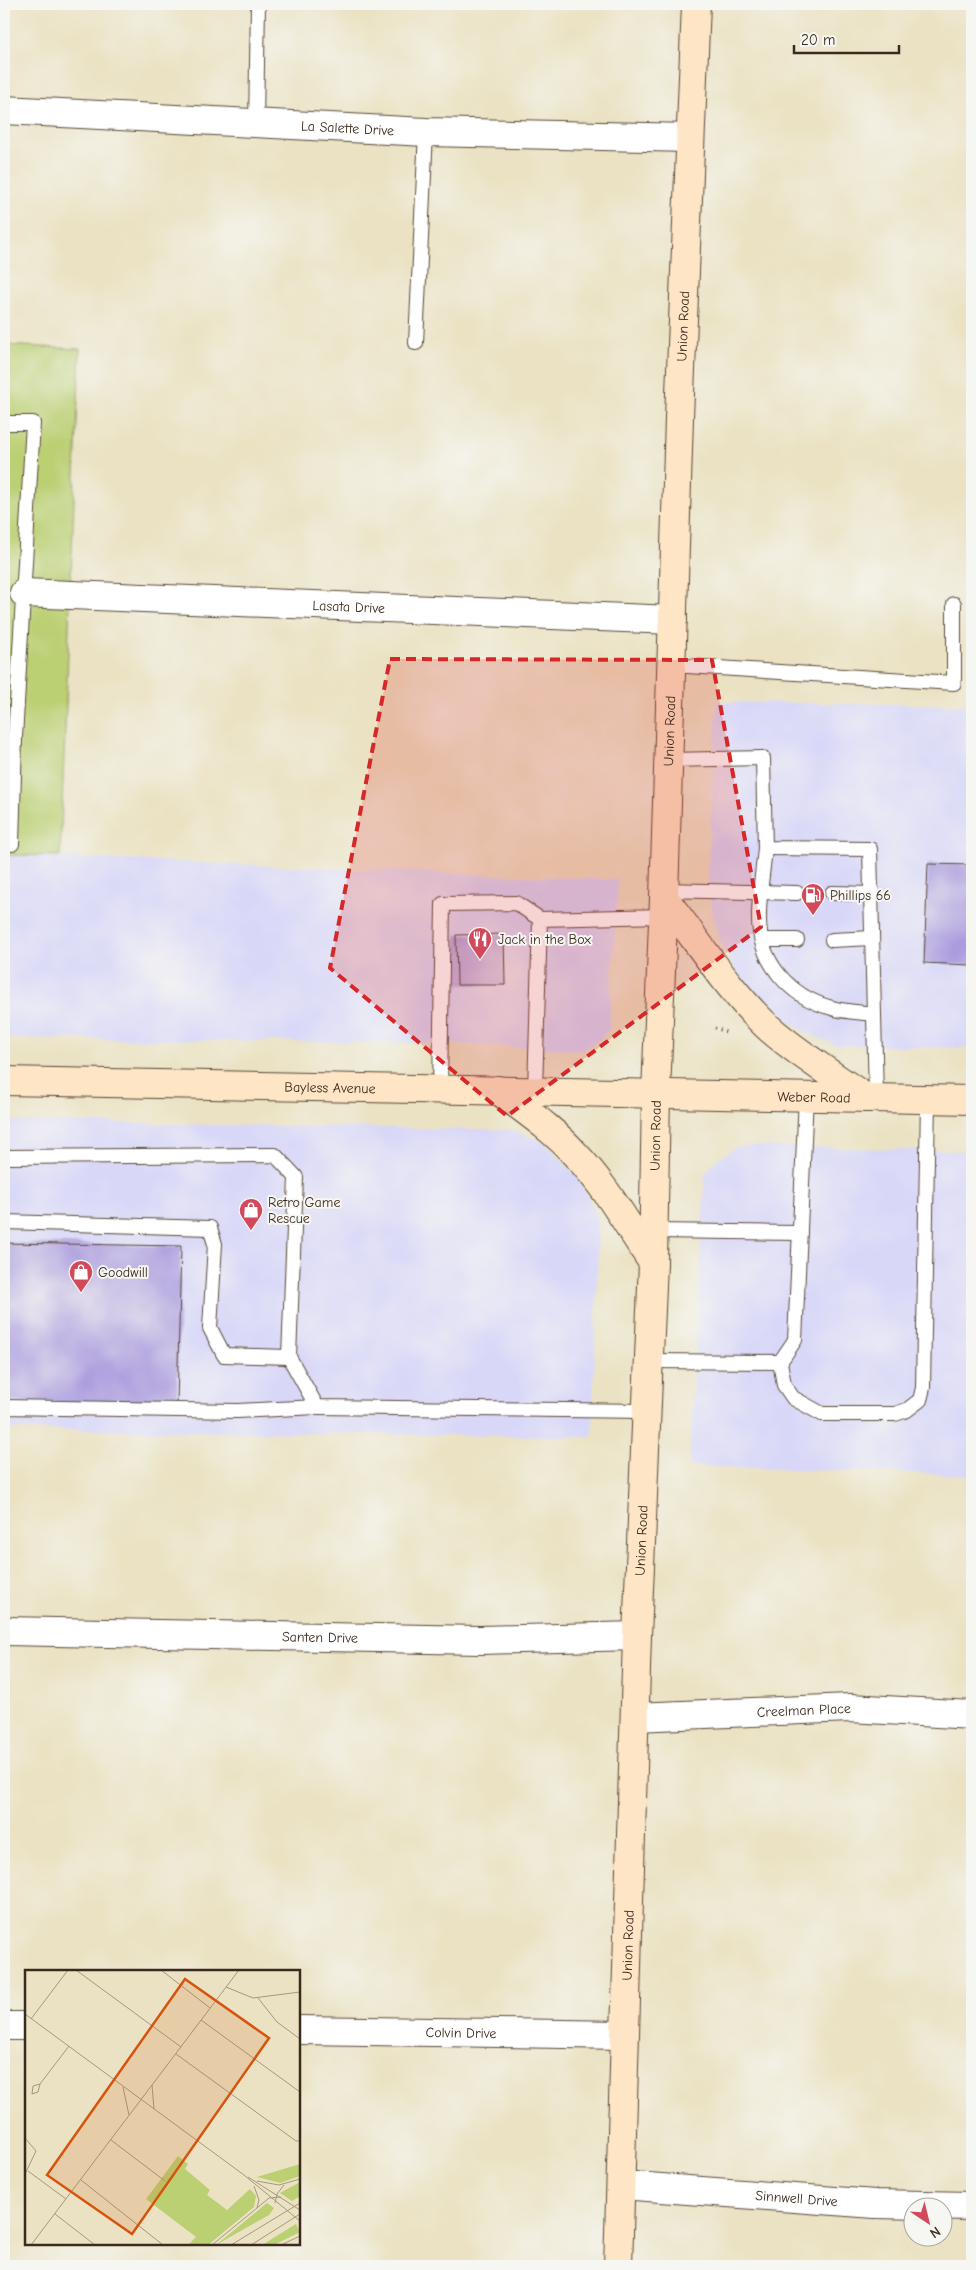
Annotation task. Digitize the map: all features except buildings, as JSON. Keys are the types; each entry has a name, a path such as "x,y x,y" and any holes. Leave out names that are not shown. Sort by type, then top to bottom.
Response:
{"main road":[{"name":"Union Road","path":"618,2266 637,1636 653,1263 656,1093 696,4"},
{"path":"664,901 741,998 769,1028 794,1048 871,1098"},
{"name":"Bayless Avenue","path":"4,1081 656,1093"},
{"path":"498,1090 556,1135 575,1153 600,1182 653,1263"},
{"name":"Weber Road","path":"656,1093 972,1100"}],"street":[{"name":"La Salette Drive","path":"4,110 426,132 690,138"},
{"name":"Lasata Drive","path":"24,593 673,620"},
{"name":"Santen Drive","path":"4,1631 480,1640 637,1636"},
{"name":"Creelman Place","path":"635,1717 850,1708 972,1715"},
{"path":"4,2026 25,2026"},
{"name":"Colvin Drive","path":"300,2030 624,2035"},
{"name":"Sinnwell Drive","path":"620,2184 875,2204 972,2206"}],"lane":[{"path":"256,123 258,4"},
{"path":"416,343 426,132"},
{"path":"4,423 33,423 24,593 10,738 12,844"},
{"path":"671,665 954,683 954,604"},
{"path":"669,760 763,758 765,848 759,918 766,953 780,978 804,997 832,1008 874,1014"},
{"path":"765,848 870,848 874,1014 871,1098"},
{"path":"440,1089 443,904 516,902 540,919 664,901 796,893"},
{"path":"832,893 871,894"},
{"path":"535,1091 540,919"},
{"path":"832,940 872,938"},
{"path":"763,940 797,940"},
{"path":"806,1096 795,1340 780,1362 784,1385 793,1398 822,1414 894,1414 907,1410 920,1400 923,1388 928,1099"},
{"path":"4,1157 275,1155 296,1177 289,1358 318,1407"},
{"path":"4,1222 210,1228 214,1244 210,1328 224,1355 289,1358"},
{"path":"654,1231 800,1233"},
{"path":"648,1361 780,1362"},
{"path":"4,1407 237,1411 318,1407 646,1411"}],"highlighted area":[{"path":"390,659 712,660 761,927 507,1116 330,968"}],"shaded area":[{"path":"717,702 972,705 972,1048 836,1045 803,1031 759,1001 735,971 719,938 712,911 708,868"},
{"path":"4,855 618,880 609,1029 601,1039 583,1050 431,1043 4,1038"},
{"path":"4,1121 512,1130 546,1143 579,1179 596,1213 598,1245 592,1437 4,1429"},
{"path":"736,1147 972,1151 972,1475 689,1466 705,1174 717,1159"}],"green space":[{"path":"4,345 80,349 60,856 4,855"}],"place":[{"name":"Phillips 66","path":"813,916"},
{"name":"Jack in the Box","path":"480,960"},
{"name":"Retro Game Rescue","path":"251,1231"},
{"name":"Goodwill","path":"81,1293"}]}
